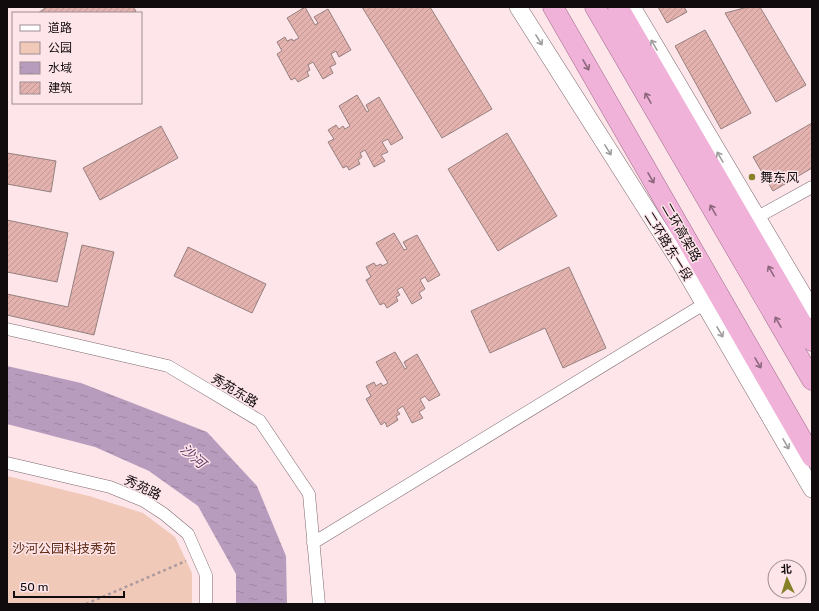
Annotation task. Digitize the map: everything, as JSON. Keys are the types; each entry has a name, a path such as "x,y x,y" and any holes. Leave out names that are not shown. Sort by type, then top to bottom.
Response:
{"highway":[{"name":"二环高架路","path":"552,7 812,457"},
{"path":"595,7 812,380"},
{"path":"618,7 812,341"}],"main road":[{"name":"二环路东一段","path":"518,7 680,262 812,489"},
{"path":"632,7 812,310"}],"street":[{"path":"756,218 812,187"},
{"path":"313,543 704,304"},
{"name":"秀苑东路","path":"7,329 168,366 260,421 309,494 319,604"},
{"name":"秀苑路","path":"7,462 110,487 144,501 164,514 188,534 206,575 206,604"}],"path":[{"path":"86,604 197,556"}],"green space":[{"name":"沙河公园科技秀苑","path":"7,476 89,496 143,513 175,537 192,573 192,604 7,604"}],"water":[{"name":"沙河","path":"7,366 81,383 207,432 257,486 286,556 287,604 236,604 236,574 198,506 149,471 95,447 7,424"}],"building":[{"path":"47,7 133,7 136,11 134,12 40,12"},
{"path":"305,7 315,25 318,23 314,17 328,9 351,50 339,57 336,51 331,54 336,64 330,67 333,73 323,79 313,62 308,65 310,70 307,72 309,76 298,82 295,78 291,80 277,54 282,51 277,42 285,37 287,41 292,39 293,41 299,38 287,18"},
{"path":"362,7 430,7 492,109 442,138"},
{"path":"658,7 684,7 687,12 667,23"},
{"path":"748,7 760,7 806,85 776,102 725,13"},
{"path":"705,30 751,113 721,129 675,46"},
{"path":"357,95 367,112 369,111 366,105 379,97 403,138 391,145 388,139 382,142 388,152 381,155 385,161 374,167 365,150 360,153 362,157 358,160 360,164 349,170 347,166 343,168 328,142 334,139 328,130 336,125 339,129 343,126 345,129 350,126 339,106"},
{"path":"812,123 812,168 773,191 753,157"},
{"path":"161,126 178,158 100,200 83,168"},
{"path":"507,133 557,216 498,251 448,169"},
{"path":"7,153 56,161 51,192 7,184"},
{"path":"7,220 68,233 57,282 7,272"},
{"path":"394,233 404,250 407,249 403,242 417,235 440,275 428,282 425,277 420,280 425,289 419,293 422,298 412,304 402,287 397,290 400,295 396,297 398,301 387,308 384,303 380,305 366,280 371,277 366,267 374,263 376,266 381,264 382,266 388,263 376,243"},
{"path":"82,245 114,252 94,335 7,315 7,294 68,307"},
{"path":"188,247 266,284 252,313 174,276"},
{"path":"569,267 606,348 563,368 545,328 490,353 471,311"},
{"path":"395,352 405,369 407,368 404,362 417,354 440,395 429,401 425,396 420,399 425,408 419,412 423,418 412,423 403,406 397,410 400,414 396,416 398,420 387,427 385,422 381,425 366,399 371,396 366,386 374,382 376,386 381,383 383,386 388,383 376,362"}],"place":[{"name":"舞东风","path":"752,177"}]}
